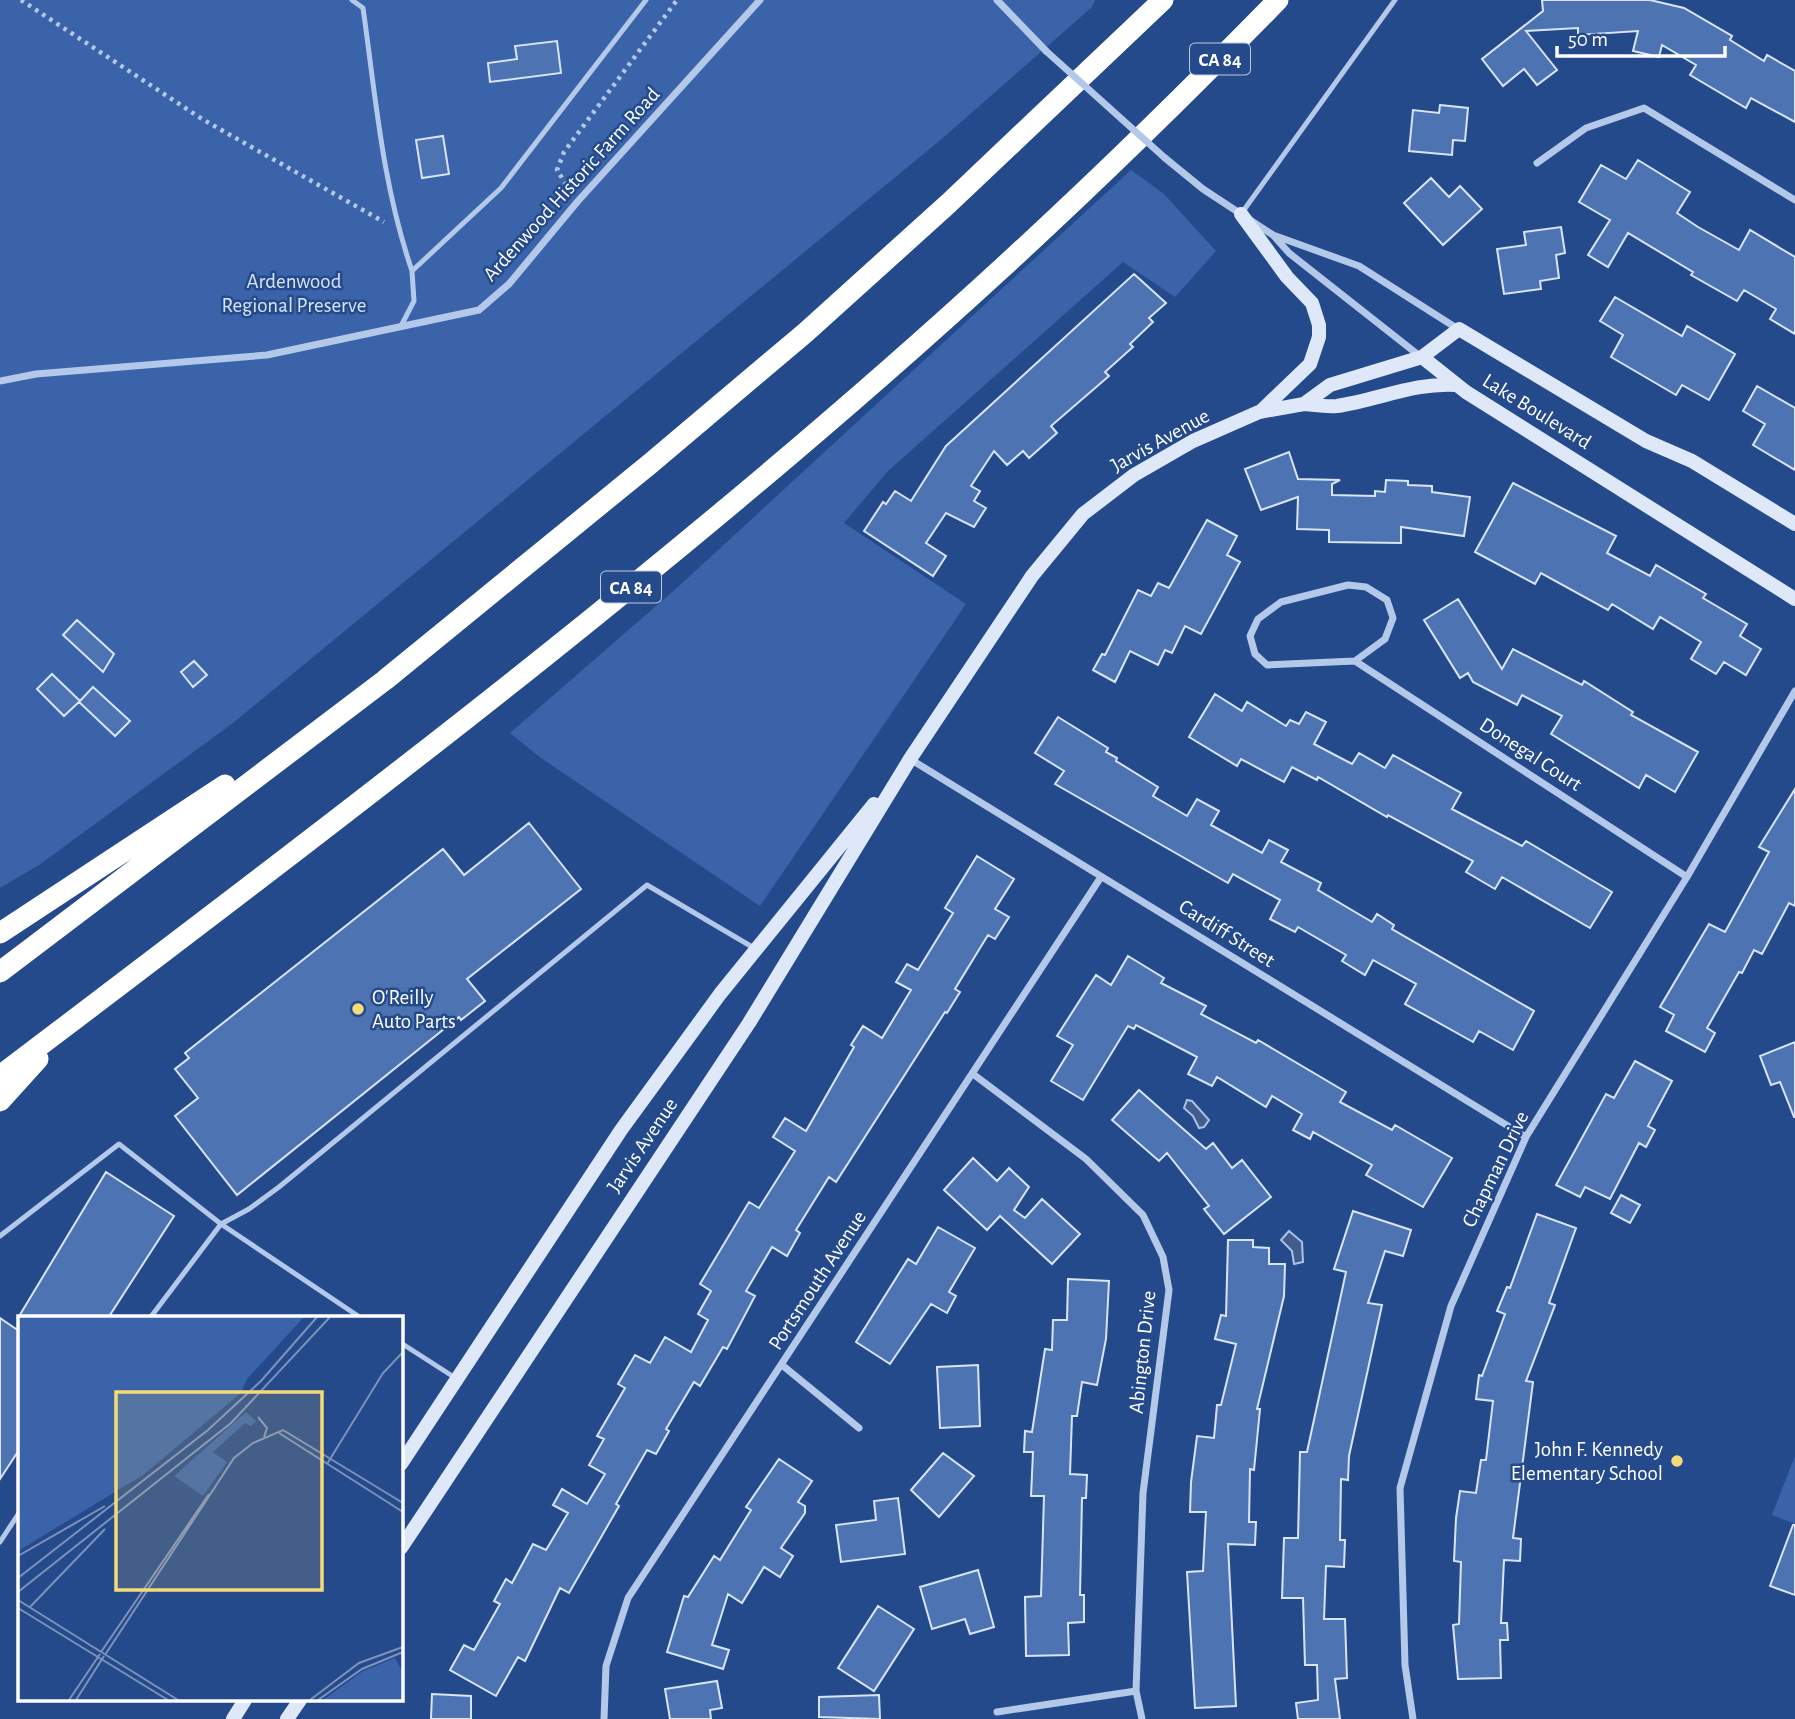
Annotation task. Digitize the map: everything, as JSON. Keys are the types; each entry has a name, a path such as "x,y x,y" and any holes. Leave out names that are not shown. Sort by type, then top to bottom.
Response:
{"highway":[{"path":"0,972 385,680 651,463 805,333 959,194 1163,0"},
{"name":"CA 84","path":"0,1076 554,650 701,529 1000,270 1161,118 1278,0"},
{"path":"0,933 385,680"},
{"path":"0,1101 72,1021"}],"street":[{"name":"Ardenwood Historic Farm Road","path":"0,381 36,374 267,355 479,310 509,284 578,201 760,0"},
{"name":"Lake Boulevard","path":"997,0 1046,51 1203,190 1273,235 1299,261 1457,384 1795,599"},
{"path":"1538,163 1586,128 1644,108 1795,200"},
{"path":"1241,214 1287,277 1312,303 1319,325 1319,337 1310,364 1259,412"},
{"name":"Lake Boulevard","path":"1273,235 1359,266 1646,442 1692,461 1795,524"},
{"name":"Jarvis Avenue","path":"402,1546 749,1023 910,759 1032,576 1083,514 1134,475 1192,442 1259,412 1304,404 1330,385 1422,357 1459,329"},
{"path":"1304,404 1336,406 1412,387 1457,384"},
{"path":"1348,585 1366,587 1387,600 1394,618 1385,639 1355,661 1267,665 1255,654 1250,636 1258,619 1280,602 1348,585"},
{"name":"Donegal Court","path":"1355,661 1687,877"},
{"name":"Chapman Drive","path":"1413,1719 1405,1665 1400,1488 1451,1306 1526,1137 1687,877 1795,691"},
{"name":"Jarvis Avenue","path":"402,1462 621,1130 720,994 910,759"},
{"name":"Cardiff Street","path":"910,759 1526,1137"},
{"name":"Portsmouth Avenue","path":"604,1719 606,1667 628,1598 1101,877"},
{"name":"Abington Drive","path":"973,1074 1086,1159 1143,1215 1164,1257 1168,1290 1143,1493 1136,1691 1142,1719"},
{"path":"782,1365 859,1427"},
{"path":"997,1712 1136,1691"},
{"path":"233,1719 245,1702"},
{"path":"287,1719 299,1702"}],"lane":[{"path":"352,0 363,8 381,154 398,228 412,271 414,301 401,326"},
{"path":"412,271 501,188 646,0"},
{"path":"1241,214 1395,0"},
{"path":"151,1316 220,1224 249,1209 279,1187 647,885 757,950"},
{"path":"0,1236 120,1144 220,1224 358,1316"},
{"path":"402,1344 457,1379"},
{"path":"0,1542 18,1515"}],"path":[{"path":"21,0 202,120 398,228"},
{"path":"578,201 558,170 564,152 677,0"}],"green space":[{"name":"Ardenwood Regional Preserve","path":"0,0 1095,0 1092,7 944,137 233,723 39,865 0,888"},
{"path":"1131,170 1164,194 1216,251 1175,297 1123,262 888,471 844,523 966,604 760,906 541,758 510,733 679,586"},
{"path":"1795,1456 1795,1524 1772,1515"}],"shaded area":[{"path":"1187,1100 1192,1101 1209,1120 1204,1127 1199,1128 1193,1116 1184,1108"},
{"path":"1289,1231 1302,1242 1303,1262 1294,1264 1292,1251 1281,1240"}],"building":[{"path":"1542,0 1650,0 1684,8 1732,36 1730,40 1764,61 1767,55 1795,71 1795,122 1751,98 1746,108 1690,75 1696,65 1662,45 1659,57 1633,51 1638,31 1578,35 1578,28 1526,31 1557,70 1537,85 1524,69 1503,86 1482,59 1543,11"},
{"path":"557,41 561,73 490,82 488,63 517,59 515,46"},
{"path":"1440,105 1468,108 1465,141 1453,140 1452,155 1409,151 1413,110 1439,113"},
{"path":"443,136 449,174 422,178 416,140"},
{"path":"1638,160 1690,192 1677,213 1698,227 1739,250 1750,230 1795,257 1795,334 1770,319 1776,309 1744,290 1737,301 1691,275 1693,272 1628,233 1608,267 1588,255 1610,220 1579,202 1601,165 1626,179"},
{"path":"1431,178 1449,197 1460,186 1482,209 1443,245 1404,203"},
{"path":"1561,227 1565,253 1556,255 1559,278 1540,281 1541,289 1504,294 1497,249 1526,245 1524,232"},
{"path":"1134,274 1166,303 1149,318 1153,322 1130,344 1133,347 1105,372 1109,376 1051,426 1057,433 1029,458 1023,451 1007,465 994,451 971,486 980,491 974,501 986,508 974,527 946,513 926,543 946,556 933,576 864,531 883,502 886,504 895,491 911,501 946,446"},
{"path":"1615,297 1682,336 1687,326 1735,354 1709,400 1682,385 1676,395 1611,357 1623,335 1600,321"},
{"path":"1757,386 1795,408 1795,470 1753,445 1765,424 1743,411"},
{"path":"1289,452 1298,479 1340,480 1332,484 1332,495 1375,496 1375,491 1385,492 1386,480 1408,481 1408,485 1432,486 1432,492 1470,497 1464,536 1401,527 1401,543 1329,542 1329,530 1297,529 1298,497 1261,510 1245,469"},
{"path":"1513,483 1616,536 1607,553 1650,576 1656,565 1706,594 1703,598 1747,624 1740,636 1761,649 1746,675 1724,662 1716,674 1691,659 1701,642 1660,617 1653,629 1612,604 1608,610 1541,573 1535,584 1475,552"},
{"path":"1207,520 1237,536 1227,555 1240,562 1201,634 1185,626 1172,653 1165,650 1158,665 1130,651 1115,682 1093,670 1102,654 1105,655 1138,590 1151,596 1158,583 1169,588"},
{"path":"1458,599 1502,669 1513,649 1582,685 1584,681 1633,712 1631,715 1698,752 1675,792 1646,775 1639,788 1551,734 1562,716 1522,695 1517,705 1473,682 1468,673 1460,678 1424,620"},
{"path":"77,620 114,654 103,672 63,635"},
{"path":"194,661 207,675 193,687 181,672"},
{"path":"52,674 80,701 64,716 37,689"},
{"path":"93,687 130,721 115,736 79,702"},
{"path":"1215,694 1242,711 1247,702 1286,726 1290,720 1299,724 1306,712 1326,722 1314,744 1352,764 1359,753 1385,768 1393,755 1461,793 1452,809 1522,846 1526,841 1612,892 1590,928 1502,877 1495,889 1466,872 1473,861 1388,815 1387,817 1318,777 1317,780 1292,767 1284,782 1241,759 1237,766 1189,737"},
{"path":"1058,717 1108,748 1106,752 1117,758 1116,761 1158,787 1153,796 1187,816 1197,799 1219,811 1211,825 1262,853 1269,840 1288,850 1281,862 1321,883 1318,890 1372,922 1377,914 1394,925 1392,929 1534,1011 1513,1050 1479,1031 1473,1042 1405,1004 1416,984 1373,960 1365,975 1342,961 1346,955 1298,927 1295,932 1270,919 1280,900 1233,874 1228,883 1055,784 1064,771 1035,753"},
{"path":"1795,789 1795,906 1789,903 1762,954 1754,950 1742,973 1739,972 1707,1028 1715,1033 1705,1052 1666,1031 1674,1015 1660,1007 1709,924 1725,932 1769,852 1759,847"},
{"name":"O'Reilly Auto Parts","path":"529,823 581,889 467,979 485,1001 461,1020 459,1017 237,1195 175,1116 198,1098 175,1069 189,1058 185,1053 443,849 464,875"},
{"path":"977,856 1014,879 995,909 1009,917 995,939 988,935 955,989 960,992 836,1182 829,1177 796,1230 800,1233 787,1256 772,1247 746,1291 755,1296 727,1349 723,1347 700,1386 694,1382 666,1429 669,1431 656,1454 647,1450 616,1504 619,1506 569,1593 560,1588 525,1661 518,1657 496,1696 450,1670 464,1645 474,1650 500,1604 494,1601 506,1579 512,1583 533,1544 546,1550 568,1513 553,1505 562,1489 587,1504 605,1474 589,1465 604,1439 597,1436 625,1388 618,1384 635,1355 650,1363 665,1337 691,1352 708,1320 698,1314 711,1291 700,1284 749,1202 759,1208 795,1151 773,1137 785,1118 806,1131 854,1047 851,1045 863,1026 882,1038 911,990 896,982 907,964 918,970 953,913 945,908"},
{"path":"1128,956 1164,978 1161,983 1206,1006 1201,1014 1256,1043 1258,1040 1346,1092 1340,1102 1392,1130 1395,1125 1452,1158 1423,1207 1366,1175 1372,1165 1313,1132 1310,1139 1293,1130 1302,1114 1272,1096 1266,1107 1217,1077 1212,1086 1188,1074 1197,1057 1136,1025 1134,1029 1128,1026 1083,1100 1051,1081 1073,1045 1057,1036 1096,975 1111,985"},
{"path":"1795,1042 1794,1117 1780,1082 1771,1085 1760,1056"},
{"path":"1635,1061 1672,1081 1648,1126 1655,1130 1646,1147 1639,1143 1610,1199 1585,1187 1580,1197 1556,1185 1606,1094 1614,1098"},
{"path":"1139,1090 1206,1149 1213,1143 1232,1168 1242,1160 1271,1197 1224,1234 1204,1209 1209,1206 1167,1153 1159,1161 1112,1120"},
{"path":"973,1158 997,1181 1009,1168 1029,1187 1014,1210 1025,1218 1042,1199 1080,1234 1052,1264 1000,1216 987,1230 944,1190"},
{"path":"106,1172 174,1216 109,1316 19,1316"},
{"path":"1621,1195 1640,1205 1630,1223 1611,1213"},
{"path":"1353,1211 1411,1230 1403,1256 1385,1251 1368,1303 1382,1305 1349,1456 1348,1480 1341,1479 1340,1540 1345,1540 1344,1567 1326,1566 1324,1619 1345,1619 1347,1678 1335,1679 1340,1719 1298,1719 1296,1703 1318,1700 1317,1665 1305,1665 1303,1598 1282,1598 1284,1538 1298,1538 1300,1452 1307,1452 1346,1272 1334,1269"},
{"path":"1537,1214 1576,1228 1549,1303 1555,1305 1526,1381 1533,1382 1513,1538 1521,1539 1520,1561 1504,1560 1501,1623 1507,1623 1508,1640 1500,1640 1501,1678 1458,1679 1453,1625 1459,1624 1461,1562 1454,1561 1456,1518 1460,1491 1476,1493 1481,1460 1486,1460 1493,1401 1476,1399 1479,1375 1482,1376 1505,1314 1497,1311 1507,1287 1510,1288"},
{"path":"938,1227 975,1248 949,1292 956,1296 947,1313 931,1304 890,1364 856,1342 908,1259 916,1264"},
{"path":"1228,1240 1253,1240 1253,1247 1269,1248 1269,1264 1285,1264 1284,1296 1257,1409 1260,1409 1254,1470 1250,1469 1249,1522 1256,1522 1255,1545 1228,1544 1236,1706 1195,1708 1187,1572 1203,1571 1206,1512 1190,1512 1191,1482 1197,1436 1214,1438 1217,1405 1221,1405 1236,1344 1215,1339 1221,1315 1226,1316"},
{"path":"1068,1279 1109,1281 1106,1339 1097,1385 1082,1382 1077,1416 1072,1416 1070,1474 1087,1475 1086,1498 1082,1498 1080,1595 1084,1595 1084,1622 1068,1623 1069,1655 1026,1656 1025,1597 1041,1596 1044,1496 1031,1496 1033,1452 1024,1452 1025,1431 1032,1432 1045,1349 1052,1350 1053,1320 1067,1320"},
{"path":"0,1318 18,1330 18,1452 0,1479"},
{"path":"978,1365 980,1426 940,1428 937,1367"},
{"path":"943,1453 974,1476 939,1517 911,1490"},
{"path":"779,1459 812,1481 798,1502 805,1506 805,1513 781,1548 793,1556 780,1577 764,1567 742,1603 728,1594 712,1645 729,1650 723,1669 667,1652 684,1596 688,1597 714,1556 720,1560 751,1510 746,1507"},
{"path":"898,1498 905,1554 841,1562 836,1525 876,1520 874,1501"},
{"path":"1795,1525 1795,1595 1770,1586"},
{"path":"978,1570 994,1627 970,1634 965,1619 932,1629 920,1587"},
{"path":"878,1606 914,1629 874,1691 838,1668"},
{"path":"717,1681 722,1708 710,1710 711,1719 670,1719 665,1689"},
{"path":"432,1694 471,1696 471,1719 431,1719"},
{"path":"879,1695 880,1719 819,1717 819,1697"}],"place":[{"name":"O'Reilly Auto Parts","path":"358,1009"},
{"name":"John F. Kennedy Elementary School","path":"1677,1461"}]}
